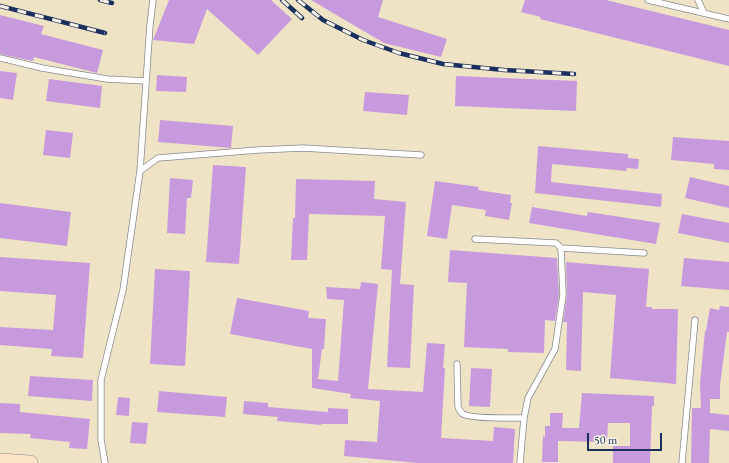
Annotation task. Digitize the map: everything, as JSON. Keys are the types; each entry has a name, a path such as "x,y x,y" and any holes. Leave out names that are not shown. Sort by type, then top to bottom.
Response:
{"main road":[{"path":"0,461 23,463"}],"lane":[{"path":"105,463 101,440 101,380 123,290 140,171 153,0"},
{"path":"648,0 729,19"},
{"path":"698,0 704,13"},
{"path":"0,58 42,68 99,78 146,81"},
{"path":"140,171 158,158 258,150 304,148 421,155"},
{"path":"475,239 556,243 560,245 561,248 563,295 555,349 528,398 524,418 520,463"},
{"path":"561,248 644,253"},
{"path":"682,463 695,320"},
{"path":"457,364 458,406 464,415 478,417 524,418"}],"building":[{"path":"169,0 271,0 292,19 258,55 207,9 194,44 153,40"},
{"path":"311,0 383,0 378,17 447,39 441,57 384,43"},
{"path":"525,0 606,0 729,30 729,66 540,19 541,17 521,12"},
{"path":"0,15 44,26 41,34 103,50 97,73 34,57 33,61 0,54"},
{"path":"0,71 17,73 13,100 0,98"},
{"path":"157,75 187,77 186,92 156,91"},
{"path":"456,76 577,81 576,111 455,106"},
{"path":"49,79 102,86 100,108 46,101"},
{"path":"365,92 409,95 407,115 363,111"},
{"path":"160,120 233,126 231,148 158,142"},
{"path":"46,130 73,133 70,158 43,155"},
{"path":"673,137 729,141 729,170 714,169 714,164 671,160"},
{"path":"538,146 628,154 628,158 639,159 638,169 626,168 627,171 552,164 551,182 662,194 661,207 535,193"},
{"path":"213,165 246,167 239,264 206,262"},
{"path":"690,177 729,186 729,208 685,198"},
{"path":"170,178 193,180 191,198 187,198 185,234 167,233"},
{"path":"296,179 375,181 374,199 406,202 400,284 414,285 410,368 387,367 392,270 381,269 385,216 309,214 307,260 291,260 293,218 295,218"},
{"path":"435,181 479,187 478,190 511,195 510,203 512,203 509,220 485,216 486,210 452,205 447,239 427,236"},
{"path":"0,203 71,212 67,246 0,238"},
{"path":"532,207 587,216 588,212 660,223 656,244 529,223"},
{"path":"682,214 729,223 729,243 678,233"},
{"path":"450,250 557,258 559,295 555,321 545,320 544,353 508,352 508,349 464,347 467,283 448,282"},
{"path":"0,257 90,263 83,358 51,356 52,349 0,345 0,327 53,330 56,295 0,291"},
{"path":"684,258 729,262 729,290 681,286"},
{"path":"566,262 649,269 646,307 652,307 652,309 678,309 676,384 610,378 616,295 583,292 581,371 566,370 567,322 563,322 567,295"},
{"path":"155,269 190,271 185,366 150,364"},
{"path":"361,282 378,284 368,389 423,392 427,343 445,344 441,438 493,441 494,427 515,429 513,463 418,463 344,456 345,440 377,442 380,401 350,398 351,394 312,388 312,349 230,334 237,298 309,311 308,318 326,319 324,349 322,349 318,379 338,381 344,300 327,299 326,287 360,289"},
{"path":"720,306 729,307 729,332 727,332 720,385 720,399 710,399 710,413 729,415 729,431 710,429 709,463 691,463 692,408 701,408 700,383 705,331 710,308 719,310"},
{"path":"471,368 492,369 490,407 469,406"},
{"path":"30,376 93,380 92,401 28,396"},
{"path":"159,391 227,397 225,417 157,412"},
{"path":"582,393 654,396 654,406 652,406 650,463 613,463 613,446 630,446 630,423 608,423 607,442 558,441 558,462 542,462 543,436 545,437 545,426 550,426 550,413 563,413 562,428 579,428"},
{"path":"118,397 130,398 129,416 116,415"},
{"path":"244,401 268,403 268,407 328,412 328,408 348,409 348,424 321,425 277,421 278,417 243,414"},
{"path":"0,403 20,404 20,412 90,419 87,449 69,448 70,442 30,438 31,434 0,433"},
{"path":"132,422 148,423 146,444 130,443"}],"railway":[{"path":"100,0 112,3"},
{"path":"282,0 302,18"},
{"path":"298,0 323,20 363,40 399,53 443,64 504,70 574,74"},
{"path":"0,6 105,33"}]}
